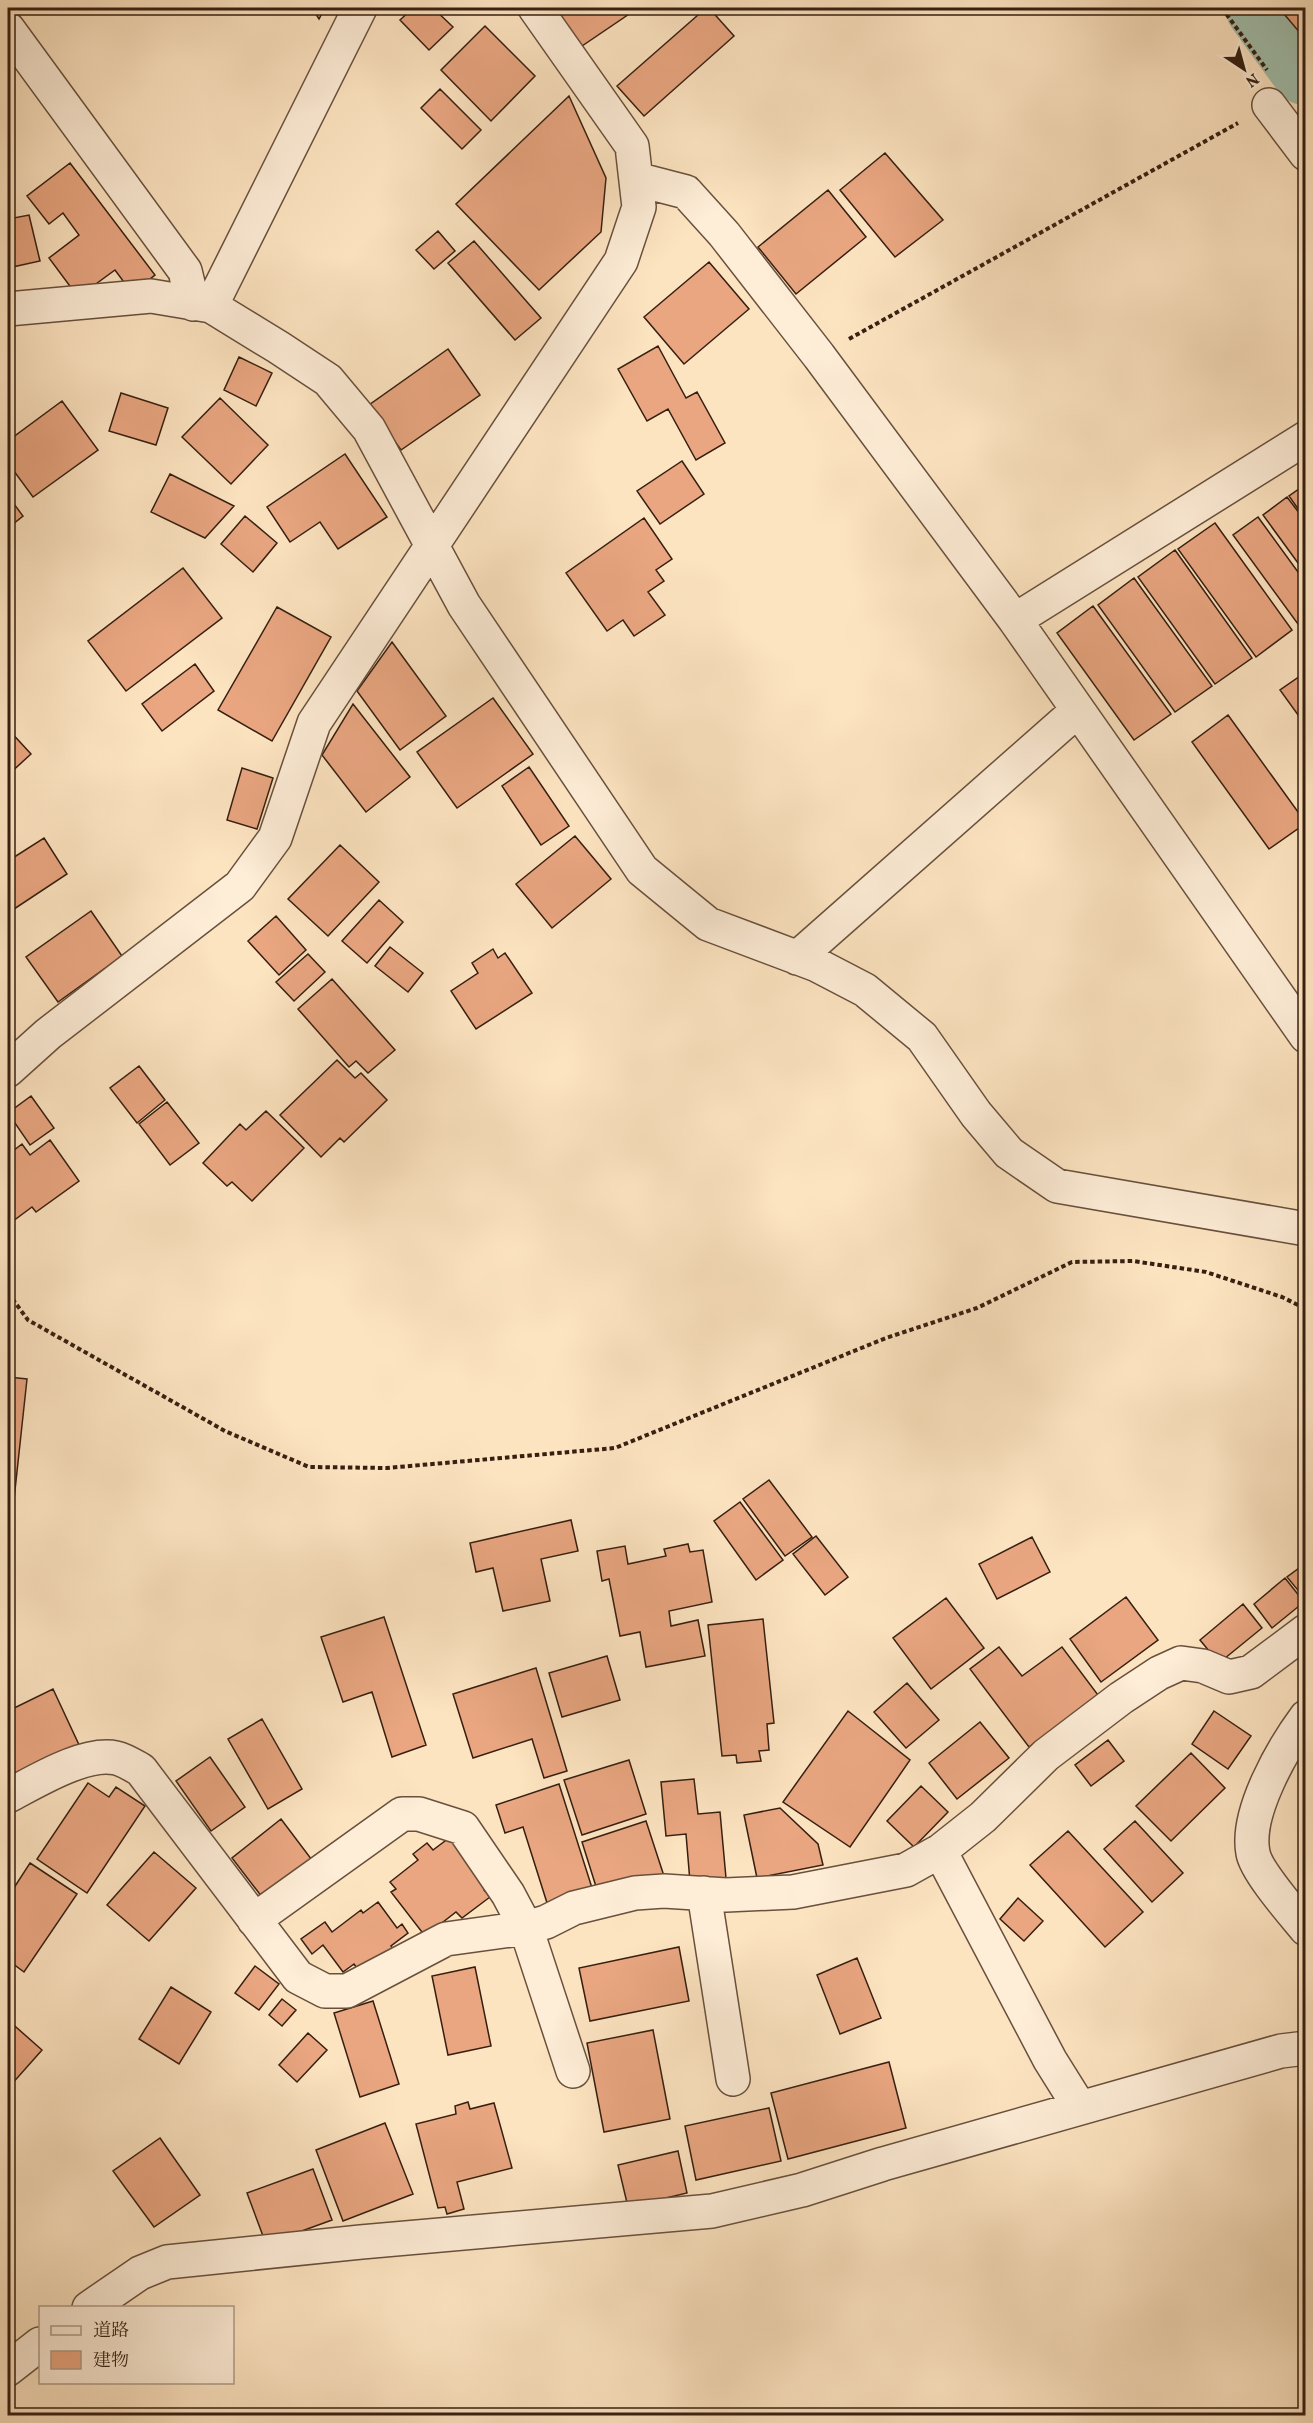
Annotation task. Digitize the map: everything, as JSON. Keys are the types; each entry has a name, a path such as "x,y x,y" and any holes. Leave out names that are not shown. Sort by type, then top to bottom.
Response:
{"street":[{"path":"202,305 360,8"},
{"path":"8,1070 48,1035 240,886 275,838 314,723 621,261 639,207 632,146 535,8"},
{"path":"8,29 185,271 202,305"},
{"path":"1269,105 1305,154"},
{"path":"636,179 686,192 724,234 819,356 1015,620 1305,1036"},
{"path":"8,309 151,296 202,305 278,347 328,380 369,429 464,605 642,870 708,924 817,965 865,990 922,1036 976,1114 1009,1153 1057,1186 1305,1229"},
{"path":"1015,620 1305,438"},
{"path":"797,958 1078,710"},
{"path":"8,1796 92,1758 116,1758 141,1770 298,1977 325,1991 347,1991 446,1939 526,1928 546,1922 574,1908 635,1893 664,1891 726,1895 794,1892 906,1870 940,1851 983,1817 1046,1755 1121,1698 1159,1673 1181,1664 1203,1666 1229,1677 1251,1672 1305,1631"},
{"path":"1305,1717 1287,1743 1263,1791 1252,1835 1253,1854 1275,1890 1305,1929"},
{"path":"254,1920 402,1814 419,1814 463,1828 508,1894 526,1928 573,2071"},
{"path":"940,1851 1050,2060 1080,2108"},
{"path":"704,1893 733,2079"},
{"path":"90,2306 140,2273 167,2262 350,2243 712,2211 802,2190 883,2163 1281,2051 1305,2048"},
{"path":"8,2369 39,2345"}],"path":[{"path":"819,356 1287,97 1222,8"},
{"path":"8,1293 28,1320 225,1431 309,1467 387,1468 615,1448 886,1338 977,1308 1072,1262 1133,1261 1206,1272 1282,1297 1305,1309"}],"building":[{"path":"312,8 325,8 319,19"},
{"path":"413,8 433,8 453,27 429,50 400,20"},
{"path":"551,8 638,8 579,48"},
{"path":"706,8 709,8 734,36 644,116 617,86"},
{"path":"1279,8 1306,8 1306,40"},
{"path":"485,26 535,76 491,121 441,70"},
{"path":"440,89 481,130 462,149 421,108"},
{"path":"569,96 606,178 601,232 539,290 456,204"},
{"path":"885,153 943,220 895,257 840,190"},
{"path":"70,163 155,275 132,293 115,270 78,297 49,258 79,235 63,213 49,224 27,196"},
{"path":"828,190 866,237 796,294 758,247"},
{"path":"29,215 40,261 8,268 8,219"},
{"path":"438,231 455,251 434,269 416,250"},
{"path":"474,241 541,318 515,340 448,263"},
{"path":"709,262 749,309 684,364 644,317"},
{"path":"658,346 686,398 697,392 725,443 696,460 668,409 647,421 618,369"},
{"path":"448,349 480,395 401,450 369,405"},
{"path":"239,357 272,373 256,406 224,390"},
{"path":"121,393 168,408 156,445 109,431"},
{"path":"220,398 268,445 231,484 182,437"},
{"path":"62,401 98,450 33,497 8,463 8,441"},
{"path":"345,454 387,517 338,549 320,522 290,542 267,507"},
{"path":"682,461 704,494 660,524 637,491"},
{"path":"170,474 234,506 205,538 151,512"},
{"path":"1306,484 1306,520 1289,496"},
{"path":"8,496 23,516 8,528"},
{"path":"1287,497 1306,522 1306,574 1263,515"},
{"path":"245,516 277,543 253,572 221,544"},
{"path":"1258,517 1306,583 1306,635 1233,535"},
{"path":"644,518 672,559 656,570 664,581 648,592 665,615 634,636 623,620 607,631 566,573"},
{"path":"1215,523 1292,630 1256,657 1178,549"},
{"path":"1175,550 1252,658 1215,684 1138,577"},
{"path":"183,568 222,618 126,691 88,641"},
{"path":"1134,578 1212,686 1175,712 1098,605"},
{"path":"1093,606 1171,714 1134,740 1057,633"},
{"path":"277,607 331,637 272,741 218,710"},
{"path":"392,642 446,716 400,750 357,691"},
{"path":"195,664 214,691 162,731 142,704"},
{"path":"1306,672 1306,726 1280,690"},
{"path":"493,698 533,754 457,808 417,752"},
{"path":"353,704 410,777 366,812 322,755"},
{"path":"1228,715 1306,823 1269,849 1192,742"},
{"path":"8,729 31,754 8,775"},
{"path":"529,767 569,826 541,845 502,786"},
{"path":"242,768 273,778 257,829 227,820"},
{"path":"575,836 611,879 552,928 516,884"},
{"path":"44,838 67,874 8,913 8,861"},
{"path":"340,845 379,882 328,936 288,899"},
{"path":"379,900 403,922 367,963 342,941"},
{"path":"91,911 122,956 58,1002 26,957"},
{"path":"276,916 306,950 279,975 248,941"},
{"path":"390,947 423,973 408,992 375,966"},
{"path":"493,949 498,958 505,953 532,993 476,1029 451,991 478,973 472,963"},
{"path":"308,954 325,972 294,1001 276,982"},
{"path":"332,979 395,1050 368,1073 356,1061 349,1067 298,1009"},
{"path":"337,1060 355,1078 361,1073 387,1100 344,1142 340,1138 321,1157 280,1115"},
{"path":"139,1066 165,1100 137,1123 110,1088"},
{"path":"31,1096 54,1128 30,1145 8,1113"},
{"path":"167,1102 199,1143 170,1165 139,1124"},
{"path":"266,1111 304,1148 252,1201 232,1182 227,1186 203,1163 240,1124 246,1130"},
{"path":"50,1140 79,1181 36,1212 32,1207 9,1224 8,1161 12,1158 9,1154 22,1144 30,1155"},
{"path":"8,1377 27,1379 8,1555"},
{"path":"769,1480 812,1537 785,1556 743,1499"},
{"path":"740,1502 783,1560 756,1580 714,1521"},
{"path":"571,1520 578,1551 541,1559 550,1601 503,1611 493,1568 476,1572 470,1543"},
{"path":"816,1536 848,1577 825,1595 793,1554"},
{"path":"1032,1537 1050,1572 997,1599 979,1564"},
{"path":"688,1544 690,1552 703,1550 712,1602 669,1611 671,1626 698,1620 705,1656 646,1667 640,1632 620,1636 609,1579 602,1581 597,1551 625,1546 628,1564 666,1556 664,1549"},
{"path":"1306,1563 1306,1600 1287,1577"},
{"path":"1285,1578 1304,1602 1272,1628 1254,1604"},
{"path":"1126,1597 1158,1640 1101,1682 1070,1639"},
{"path":"946,1598 984,1648 931,1689 893,1638"},
{"path":"1243,1604 1262,1628 1219,1663 1200,1640"},
{"path":"384,1617 426,1745 392,1757 372,1692 343,1702 321,1637"},
{"path":"763,1619 774,1723 767,1724 769,1750 759,1751 761,1761 737,1763 736,1755 722,1756 708,1625"},
{"path":"999,1647 1022,1676 1062,1647 1098,1695 1029,1747 970,1669"},
{"path":"607,1656 620,1700 562,1717 549,1673"},
{"path":"536,1668 567,1771 544,1778 532,1739 473,1758 453,1694"},
{"path":"907,1683 939,1720 906,1748 874,1712"},
{"path":"53,1689 80,1747 8,1781 8,1711"},
{"path":"848,1711 910,1760 850,1847 783,1802"},
{"path":"1214,1711 1251,1736 1228,1769 1192,1744"},
{"path":"262,1719 302,1789 268,1809 228,1739"},
{"path":"980,1722 1009,1758 957,1799 929,1763"},
{"path":"1108,1740 1124,1761 1091,1786 1075,1765"},
{"path":"1191,1753 1225,1788 1171,1841 1136,1806"},
{"path":"210,1757 245,1807 211,1831 176,1781"},
{"path":"629,1760 646,1814 582,1835 564,1780"},
{"path":"694,1779 698,1814 720,1812 726,1878 690,1882 686,1834 666,1836 661,1782"},
{"path":"88,1783 109,1797 116,1787 145,1806 87,1893 37,1859"},
{"path":"559,1784 593,1891 548,1906 523,1827 505,1833 496,1805"},
{"path":"921,1786 948,1812 914,1847 887,1821"},
{"path":"780,1808 818,1844 823,1865 757,1878 744,1815"},
{"path":"281,1819 312,1860 262,1897 232,1858"},
{"path":"646,1821 664,1876 599,1896 582,1842"},
{"path":"1135,1821 1183,1873 1152,1902 1104,1849"},
{"path":"1068,1831 1143,1912 1105,1947 1030,1865"},
{"path":"453,1835 492,1885 484,1890 490,1897 462,1918 456,1912 425,1936 391,1892 396,1889 390,1882 418,1860 413,1854 427,1843 433,1850"},
{"path":"154,1852 196,1888 149,1941 107,1905"},
{"path":"30,1863 77,1894 24,1972 8,1960 8,1897"},
{"path":"1018,1898 1043,1921 1024,1941 1000,1919"},
{"path":"378,1902 397,1928 402,1924 408,1933 391,1946 394,1950 361,1974 354,1964 343,1972 323,1945 312,1954 301,1939 325,1922 332,1932 361,1910 363,1913"},
{"path":"679,1947 689,2001 590,2021 579,1968"},
{"path":"857,1958 881,2018 840,2034 817,1975"},
{"path":"255,1966 279,1984 259,2010 235,1993"},
{"path":"475,1967 491,2046 448,2055 432,1976"},
{"path":"171,1987 211,2012 179,2064 139,2039"},
{"path":"282,1999 296,2010 282,2026 269,2015"},
{"path":"373,2001 399,2084 360,2097 334,2013"},
{"path":"8,2020 42,2050 11,2085 8,2082"},
{"path":"653,2030 670,2119 604,2132 587,2043"},
{"path":"308,2033 327,2050 297,2082 279,2065"},
{"path":"889,2062 906,2128 788,2159 771,2093"},
{"path":"468,2102 470,2109 494,2103 512,2168 457,2182 464,2209 447,2214 445,2207 438,2208 416,2124 456,2114 455,2106"},
{"path":"769,2108 781,2161 696,2180 685,2126"},
{"path":"385,2123 413,2194 343,2221 316,2150"},
{"path":"160,2138 200,2195 154,2227 113,2171"},
{"path":"678,2151 687,2193 628,2207 618,2165"},
{"path":"313,2169 332,2220 266,2244 247,2193"}],"waterway":[{"path":"1260,8 1306,71"}]}
